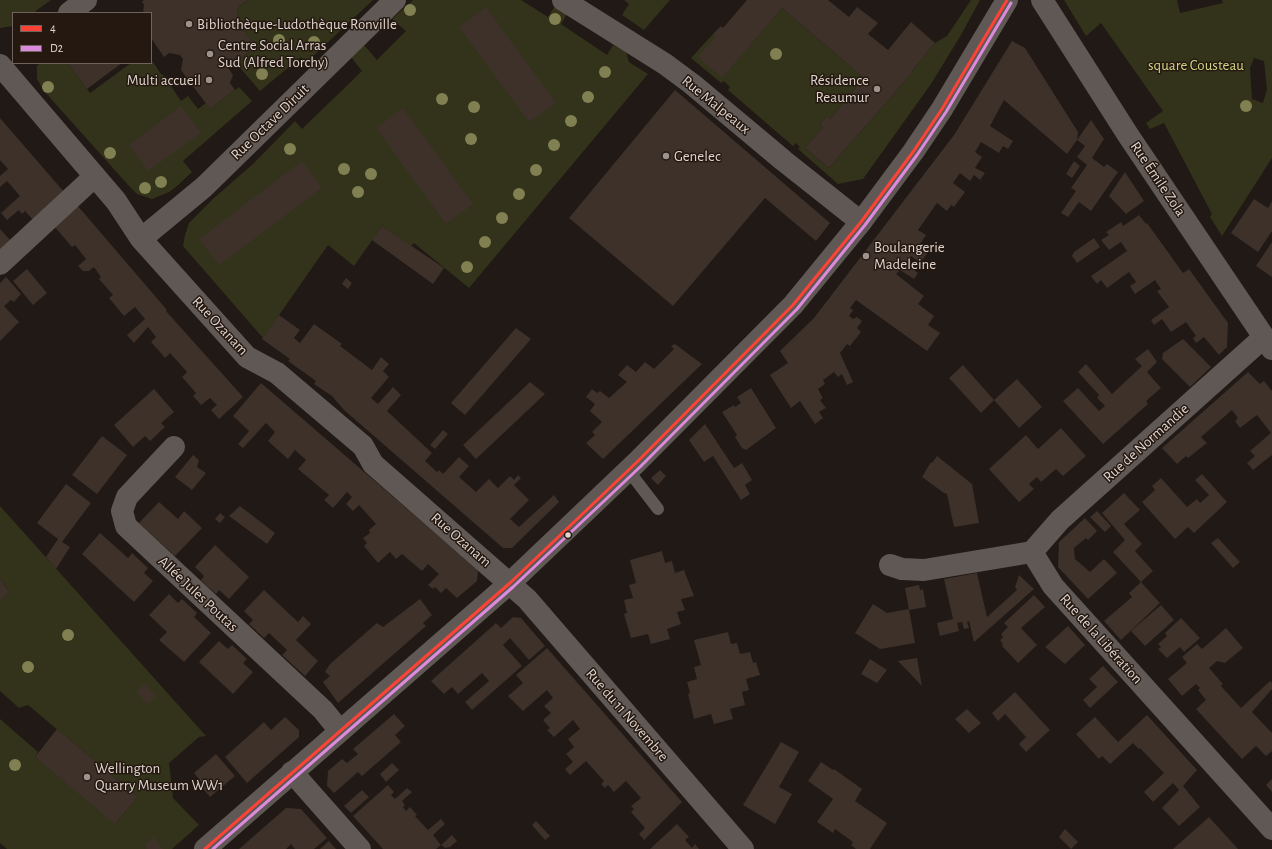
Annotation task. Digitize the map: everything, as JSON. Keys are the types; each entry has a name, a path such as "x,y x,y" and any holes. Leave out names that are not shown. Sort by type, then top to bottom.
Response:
{"street":[{"path":"70,12 86,0"},
{"name":"Rue Octave Diruit","path":"141,239 204,187 395,0"},
{"name":"Rue Malpeaux","path":"563,0 664,64 692,84 861,222"},
{"path":"205,849 510,583 628,470 793,305 861,222 942,109 1007,0"},
{"name":"Rue Émile Zola","path":"1044,4 1132,141 1268,344"},
{"path":"0,64 12,56"},
{"name":"Rue Ozanam","path":"0,64 116,201 141,239 246,357 278,373 363,446 373,464 510,583"},
{"path":"0,264 95,176"},
{"name":"Rue de Normandie","path":"1032,552 1060,520 1268,344"},
{"name":"Allée Jules Poutas","path":"174,447 127,496 122,511 126,526 323,710 340,731"},
{"path":"890,566 902,570 924,570 1032,552"},
{"name":"Rue de la Libération","path":"1032,552 1053,586 1272,829"},
{"name":"Rue du 11 Novembre","path":"510,583 528,599 743,849"},
{"path":"292,772 360,849"}],"lane":[{"path":"628,470 658,509"}],"green space":[{"path":"0,0 51,0 34,12 12,12 12,26 0,28"},
{"path":"248,0 373,0 306,63 301,57 260,91 235,62 256,47 237,21 238,7"},
{"path":"413,0 521,0 548,17 555,6 567,14 561,24 607,55 613,45 626,52 629,62 648,74 469,288 414,243 411,246 382,226 354,266 328,245 263,338 183,246 189,223 214,198 254,163 295,121 302,129 362,71 351,57 364,45 377,60 406,31 392,19"},
{"path":"624,0 670,0 644,30 622,15 629,4"},
{"path":"971,0 980,0 961,35 931,84 863,179 838,184 798,149 800,147 796,143 793,146 728,90 730,87 724,81 721,83 691,58 713,34 716,36 722,77 782,8 864,78 830,119 827,116 820,124 823,127 805,148 829,168 913,72 912,71 935,43 947,36"},
{"name":"square Cousteau","path":"1064,0 1177,0 1180,13 1223,3 1222,0 1272,0 1272,158 1222,236 1210,217 1212,214 1164,123 1150,129 1146,123 1163,111 1101,23 1086,36","holes":["1254,58 1264,61 1267,89 1263,103 1252,99 1250,68"]},
{"path":"152,62 161,74 173,81 171,86 181,101 188,96 198,109 206,103 210,109 239,87 252,101 183,161 192,172 169,192 152,199 137,194 129,186 44,91 37,79 37,66 39,64 69,64 90,93 130,64 152,64"},
{"path":"0,506 206,736 199,737 169,763 173,798 199,825 172,849 7,849 0,843 0,719 38,752 35,757 116,823 138,797 28,705 19,708 0,691 0,601 9,592 0,579"}],"building":[{"name":"Centre Social Arras Sud (Alfred Torchy)","path":"144,0 248,0 238,7 237,21 256,47 227,66 233,75 230,83 235,90 210,109 181,70 183,59 180,55 169,53 164,57 152,39 152,12 143,12 144,5 142,2"},
{"name":"Résidence Reaumur","path":"747,0 828,0 849,17 857,7 878,23 868,34 888,50 911,22 935,43 912,71 913,72 829,168 805,148 823,127 820,124 827,116 830,119 864,78 782,8 722,78 698,57 716,36 713,34 721,26 723,28"},
{"path":"486,7 556,103 529,122 459,27"},
{"path":"1012,41 1025,48 1078,132 1077,140 1067,154 1004,100 990,126 1013,141 1008,149 1003,146 999,153 981,142 975,152 982,157 975,168 985,173 980,180 974,175 970,181 960,173 953,183 965,192 954,207 951,205 947,211 937,203 918,230 926,235 920,244 929,251 920,263 911,256 905,263 918,273 914,279 900,270 896,274 924,296 918,304 934,316 928,325 940,333 927,351 856,300 850,308 853,310 849,316 853,319 857,317 862,321 857,328 861,332 850,346 847,344 840,353 853,382 847,385 842,374 838,377 834,372 823,380 825,384 818,389 823,398 820,400 826,408 819,412 823,418 815,424 800,401 791,408 770,375 788,363 780,351 814,318 954,135"},
{"path":"69,64 121,64 87,89"},
{"path":"675,90 830,223 816,241 765,198 673,306 569,218"},
{"path":"181,106 201,133 148,171 129,145"},
{"path":"403,108 473,204 446,224 376,128"},
{"path":"0,118 65,193 34,221 25,211 22,214 19,210 7,220 1,213 20,196 7,181 0,187 0,176 8,169 0,160"},
{"path":"1091,120 1104,139 1092,158 1104,167 1107,164 1118,172 1091,211 1079,202 1068,217 1061,213 1076,191 1071,188 1087,165 1077,157 1085,146 1077,140"},
{"path":"302,161 322,188 219,265 199,239"},
{"path":"1074,161 1080,166 1072,178 1066,174"},
{"path":"1125,172 1144,201 1126,214 1109,196"},
{"path":"1254,199 1268,208 1272,201 1272,231 1258,252 1231,233"},
{"path":"77,205 167,310 166,311 243,397 219,419 211,410 217,405 210,398 201,405 193,396 196,393 182,377 187,372 170,353 165,358 151,342 156,337 148,327 134,343 127,335 145,319 135,307 124,316 109,298 113,295 99,279 101,277 94,267 89,271 83,271 78,266 86,259 75,245 72,247 54,226"},
{"path":"1139,215 1146,224 1147,223 1183,273 1189,269 1228,323 1227,347 1219,355 1204,337 1196,343 1193,338 1196,336 1186,322 1171,332 1162,319 1154,325 1151,320 1169,307 1157,291 1161,289 1155,280 1135,294 1130,286 1136,282 1129,272 1107,288 1101,280 1097,284 1091,276 1127,251 1121,242 1109,250 1101,240 1109,235 1106,232 1121,222 1123,226"},
{"path":"382,226 444,268 433,284 372,240"},
{"path":"0,229 11,241 0,251"},
{"path":"1094,238 1100,247 1077,263 1072,256 1074,252"},
{"path":"1272,242 1272,277 1256,266"},
{"path":"27,269 47,293 33,305 13,281"},
{"path":"6,277 21,294 14,302 11,300 4,306 19,322 0,341 0,283"},
{"path":"346,278 352,283 348,289 342,284"},
{"path":"279,315 300,330 294,338 300,343 314,324 342,344 340,346 372,370 381,357 389,364 383,371 389,377 371,398 378,404 393,387 401,395 387,411 432,453 425,461 437,472 439,470 443,474 459,457 469,466 459,477 476,492 489,479 498,488 510,476 514,480 518,475 521,478 514,485 529,500 510,519 519,527 554,495 559,502 512,548 503,548 344,410 332,396 314,384 316,381 288,361 290,359 262,339"},
{"path":"516,328 531,339 465,415 451,403"},
{"path":"1183,339 1211,367 1190,387 1162,359 1163,353"},
{"path":"675,344 702,364 603,459 586,443 595,435 592,432 602,422 590,411 595,404 586,397 592,389 597,393 600,391 609,398 627,382 618,375 627,365 636,372 645,362 654,369 674,349 671,346"},
{"path":"1148,349 1157,362 1147,372 1161,388 1146,401 1148,404 1103,444 1063,401 1078,388 1099,411 1105,406 1097,398 1099,395 1078,372 1086,364 1112,394 1142,366 1135,359"},
{"path":"963,365 994,400 981,413 949,378"},
{"path":"1248,372 1260,384 1264,381 1272,391 1272,455 1253,470 1247,463 1255,456 1250,451 1271,433 1257,415 1240,428 1235,421 1238,418 1232,410 1201,437 1207,443 1188,458 1186,456 1177,464 1162,448"},
{"path":"1017,379 1042,407 1019,428 994,400"},
{"path":"530,382 545,394 476,459 463,445"},
{"path":"261,383 478,570 477,581 457,598 446,588 441,593 435,587 433,589 428,585 439,574 428,564 422,571 402,554 396,559 390,552 378,563 364,546 367,543 363,538 370,533 369,530 376,524 359,505 353,511 346,504 352,497 347,492 333,508 324,500 329,495 298,469 306,460 295,450 288,459 268,441 275,432 266,423 243,448 238,444 249,431 233,416"},
{"path":"751,388 776,428 746,450 742,448 735,437 737,435 722,412 741,403 737,397"},
{"path":"154,389 174,412 161,423 165,427 150,441 145,436 133,447 114,425"},
{"path":"705,424 734,468 742,463 752,480 745,485 750,494 741,500 713,456 704,462 689,440"},
{"path":"1061,428 1086,456 1063,476 1056,469 1041,482 1037,477 1029,484 1034,489 1019,502 989,469 1026,435 1038,449"},
{"path":"443,430 448,434 435,449 430,445"},
{"path":"102,436 127,455 97,494 72,475"},
{"path":"193,455 199,460 197,467 206,473 192,490 175,477"},
{"path":"937,456 972,484 979,523 954,527 947,494 922,477 931,462 932,463"},
{"path":"660,470 666,476 658,485 651,478"},
{"path":"1202,474 1227,502 1194,533 1188,527 1175,539 1142,502 1155,490 1152,486 1161,478 1187,507 1197,499 1200,503 1209,495 1195,480"},
{"path":"66,484 91,503 62,542 70,547 56,569 46,557 58,539 37,523"},
{"path":"1124,493 1140,510 1124,524 1142,544 1135,551 1153,571 1141,582 1113,552 1125,540 1102,513"},
{"path":"159,502 178,519 184,511 202,528 175,556 139,523"},
{"path":"240,506 275,533 267,544 229,516"},
{"path":"1097,511 1111,526 1105,532 1090,517"},
{"path":"220,513 225,517 220,523 215,519"},
{"path":"1085,518 1097,531 1088,540 1086,538 1074,548 1075,559 1090,572 1104,559 1117,573 1088,599 1058,567 1059,542"},
{"path":"100,533 128,558 132,553 148,568 144,573 153,581 134,602 82,554"},
{"path":"1218,538 1240,562 1233,568 1211,543"},
{"path":"215,545 249,577 229,599 219,590 216,594 208,587 201,580 204,576 195,567"},
{"path":"662,551 665,563 672,561 675,573 684,570 694,596 681,599 685,610 677,612 681,624 667,629 670,639 651,644 648,634 631,638 624,614 627,613 624,600 633,598 629,585 636,583 630,560"},
{"path":"977,573 987,617 1017,590 1015,587 1019,575 1034,589 974,642 969,621 967,622 969,628 964,629 962,622 957,623 959,631 940,636 937,623 953,619 944,579"},
{"path":"0,579 9,592 0,601"},
{"path":"1141,582 1160,603 1121,640 1104,621 1132,597 1129,593"},
{"path":"919,585 920,590 923,589 926,607 909,610 905,588"},
{"path":"264,590 298,622 303,616 311,624 296,640 318,661 305,676 282,655 287,650 269,633 264,638 249,624 253,620 244,611"},
{"path":"169,594 178,603 182,599 197,613 194,617 211,633 184,662 159,640 167,632 149,615"},
{"path":"1034,595 1045,607 1021,628 1037,645 1018,663 1002,646 1003,645 1000,640 1003,637 1001,634 1008,627 1004,623"},
{"path":"420,599 432,615 423,623 426,626 338,703 323,682 330,676 325,672 330,664 377,623 383,627"},
{"path":"873,604 887,613 909,609 915,643 880,649 855,633"},
{"path":"1161,605 1174,620 1145,646 1131,631"},
{"path":"513,617 521,618 545,646 529,660 510,638 503,645 522,666 472,710 465,702 489,681 482,673 458,694 452,687 444,694 431,681 496,623 501,628"},
{"path":"1181,618 1200,638 1184,652 1180,647 1167,658 1158,649 1161,647 1158,644 1167,636 1165,633"},
{"path":"1068,626 1085,645 1065,664 1045,647"},
{"path":"1226,628 1243,648 1225,663 1217,661 1209,668 1223,684 1221,686 1241,708 1270,681 1272,683 1272,689 1252,712 1272,733 1272,751 1266,756 1256,746 1242,759 1196,709 1206,700 1198,690 1200,688 1196,684 1182,696 1168,679 1187,663 1182,657 1197,644 1202,649"},
{"path":"728,632 731,644 737,643 740,654 750,652 753,663 756,662 760,675 746,679 749,690 742,692 745,705 730,709 733,719 714,724 711,714 694,719 688,694 690,693 687,682 697,679 694,667 701,665 694,640"},
{"path":"219,641 228,649 232,645 247,659 243,663 253,672 233,694 199,662"},
{"path":"547,648 682,802 644,840 639,834 645,828 631,812 634,809 631,806 641,798 626,781 614,792 608,785 605,788 601,784 604,781 586,761 570,775 565,769 573,762 566,754 574,747 568,739 580,729 573,720 554,737 547,730 550,728 543,720 551,713 544,706 553,698 547,690 523,711 508,696 523,683 516,675"},
{"path":"917,658 922,686 898,661"},
{"path":"870,659 887,670 877,683 861,674"},
{"path":"1103,666 1118,682 1090,708 1083,700 1097,687 1089,679"},
{"path":"145,683 156,696 147,704 136,691"},
{"path":"1015,692 1050,730 1026,752 1019,744 1026,737 1005,714 998,721 992,713"},
{"path":"967,709 981,723 969,733 955,719"},
{"path":"394,714 405,726 395,735 401,742 362,776 358,772 334,793 327,786 328,771 342,759 347,763 358,754 353,749"},
{"path":"1147,715 1197,770 1183,786 1200,807 1179,826 1162,808 1179,790 1173,783 1153,802 1144,792 1164,773 1140,748 1139,749 1133,743 1110,764 1102,756 1099,759 1076,734 1095,717 1118,742"},
{"path":"285,717 299,730 299,737 247,783 225,757 264,722 271,730"},
{"name":"Wellington Quarry Museum WW1","path":"57,729 138,797 115,824 35,757"},
{"path":"781,742 799,752 779,787 792,794 775,824 743,805"},
{"path":"216,754 235,776 210,797 200,785 202,783 194,773"},
{"path":"821,762 833,770 834,769 862,789 855,801 887,823 870,849 856,849 851,845 853,842 835,829 833,833 817,822 833,799 808,781"},
{"path":"392,763 399,770 386,782 380,774"},
{"path":"1272,779 1272,792 1266,785"},
{"path":"388,785 394,792 391,795 395,799 407,788 412,792 402,801 405,805 403,807 406,811 410,807 417,815 415,816 428,830 441,819 445,824 433,835 441,845 436,849 383,849 353,816"},
{"path":"362,790 369,797 351,813 344,806"},
{"path":"286,808 301,809 327,838 314,849 295,849 291,844 286,849 239,849"},
{"path":"1209,817 1238,849 1173,849"},
{"path":"536,821 550,836 545,840 532,825"},
{"path":"677,824 689,837 685,840 692,848 695,844 699,849 650,849"},
{"path":"1065,829 1078,842 1071,849 1059,837"},
{"path":"452,835 457,841 450,847 445,848 441,845"},
{"path":"153,837 163,849 147,849 145,844"},
{"path":"329,841 336,849 320,849"}],"transit line":[{"name":"4","path":"205,849 510,583 637,462 793,305 861,222 913,152 942,109 1007,0"},
{"name":"D2","path":"213,849 513,587 641,466 797,309 865,225 917,155 946,112 1011,3"}],"place":[{"name":"Bibliothèque-Ludothèque Ronville","path":"189,24"},
{"name":"Centre Social Arras Sud (Alfred Torchy)","path":"210,54"},
{"name":"Multi accueil","path":"209,80"},
{"name":"Résidence Reaumur","path":"877,89"},
{"name":"Genelec","path":"666,156"},
{"name":"Boulangerie Madeleine","path":"866,256"},
{"name":"Wellington Quarry Museum WW1","path":"87,777"}]}
